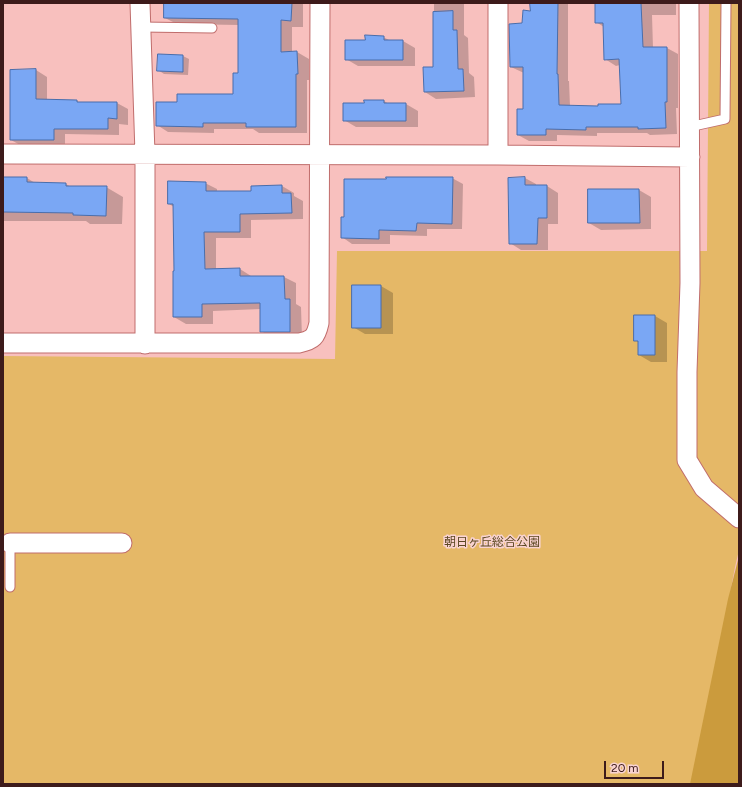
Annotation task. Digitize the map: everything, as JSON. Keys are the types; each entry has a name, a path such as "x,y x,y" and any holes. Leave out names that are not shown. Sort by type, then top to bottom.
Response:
{"street":[{"path":"140,3 145,154 144,344"},
{"path":"3,343 299,343 310,340 318,332 320,323 320,3"},
{"path":"498,3 498,155"},
{"path":"689,3 690,284 687,372 687,460 704,488 739,518"},
{"path":"3,154 320,154 690,157"},
{"path":"7,543 122,543"}],"lane":[{"path":"689,127 725,119 726,3"},
{"path":"141,27 212,28"},
{"path":"7,543 10,587"}],"green space":[{"name":"朝日ヶ丘総合公園","path":"709,3 739,3 739,550 694,784 3,784 3,356 335,359 337,251 707,251"}],"shaded area":[{"path":"739,556 739,784 690,784 728,599"}],"building":[{"path":"164,3 292,3 291,21 281,20 281,52 297,51 298,74 296,74 296,127 246,127 246,123 203,123 203,127 156,126 156,102 177,102 177,94 233,94 233,73 238,73 238,19 164,18"},
{"path":"530,3 558,3 557,74 559,105 598,106 598,104 621,104 619,59 604,60 603,23 595,23 595,3 641,3 643,47 667,47 667,102 665,102 666,128 638,129 638,127 586,127 586,130 546,129 546,135 517,135 517,109 523,109 523,67 510,67 509,24 522,23 523,10 530,11"},
{"path":"453,11 453,30 457,30 458,69 463,69 464,91 424,92 423,67 433,67 433,12"},
{"path":"365,35 384,36 384,40 403,40 403,60 345,60 345,40 365,40"},
{"path":"158,54 183,55 183,72 157,71"},
{"path":"36,69 36,99 77,100 77,102 117,102 117,119 108,118 108,129 54,129 54,140 10,140 10,70"},
{"path":"364,100 384,100 384,103 406,103 406,121 343,121 343,103 364,103"},
{"path":"3,177 27,177 27,182 66,183 66,186 107,186 106,216 73,215 73,213 3,212"},
{"path":"386,177 453,177 452,224 417,223 416,231 379,230 379,239 341,238 341,217 344,217 344,179 386,179"},
{"path":"525,177 525,185 547,185 547,218 538,218 537,244 509,244 508,178"},
{"path":"168,181 206,182 206,191 251,191 251,186 282,185 282,193 291,193 292,213 240,214 240,232 204,232 205,269 240,268 240,276 284,276 285,299 290,299 290,332 260,332 260,303 202,304 202,317 173,317 173,204 168,204"},
{"path":"588,189 639,189 640,223 588,223"},
{"path":"352,285 381,285 381,328 352,328"},
{"path":"634,315 655,315 655,355 638,355 638,341 634,341"}]}
